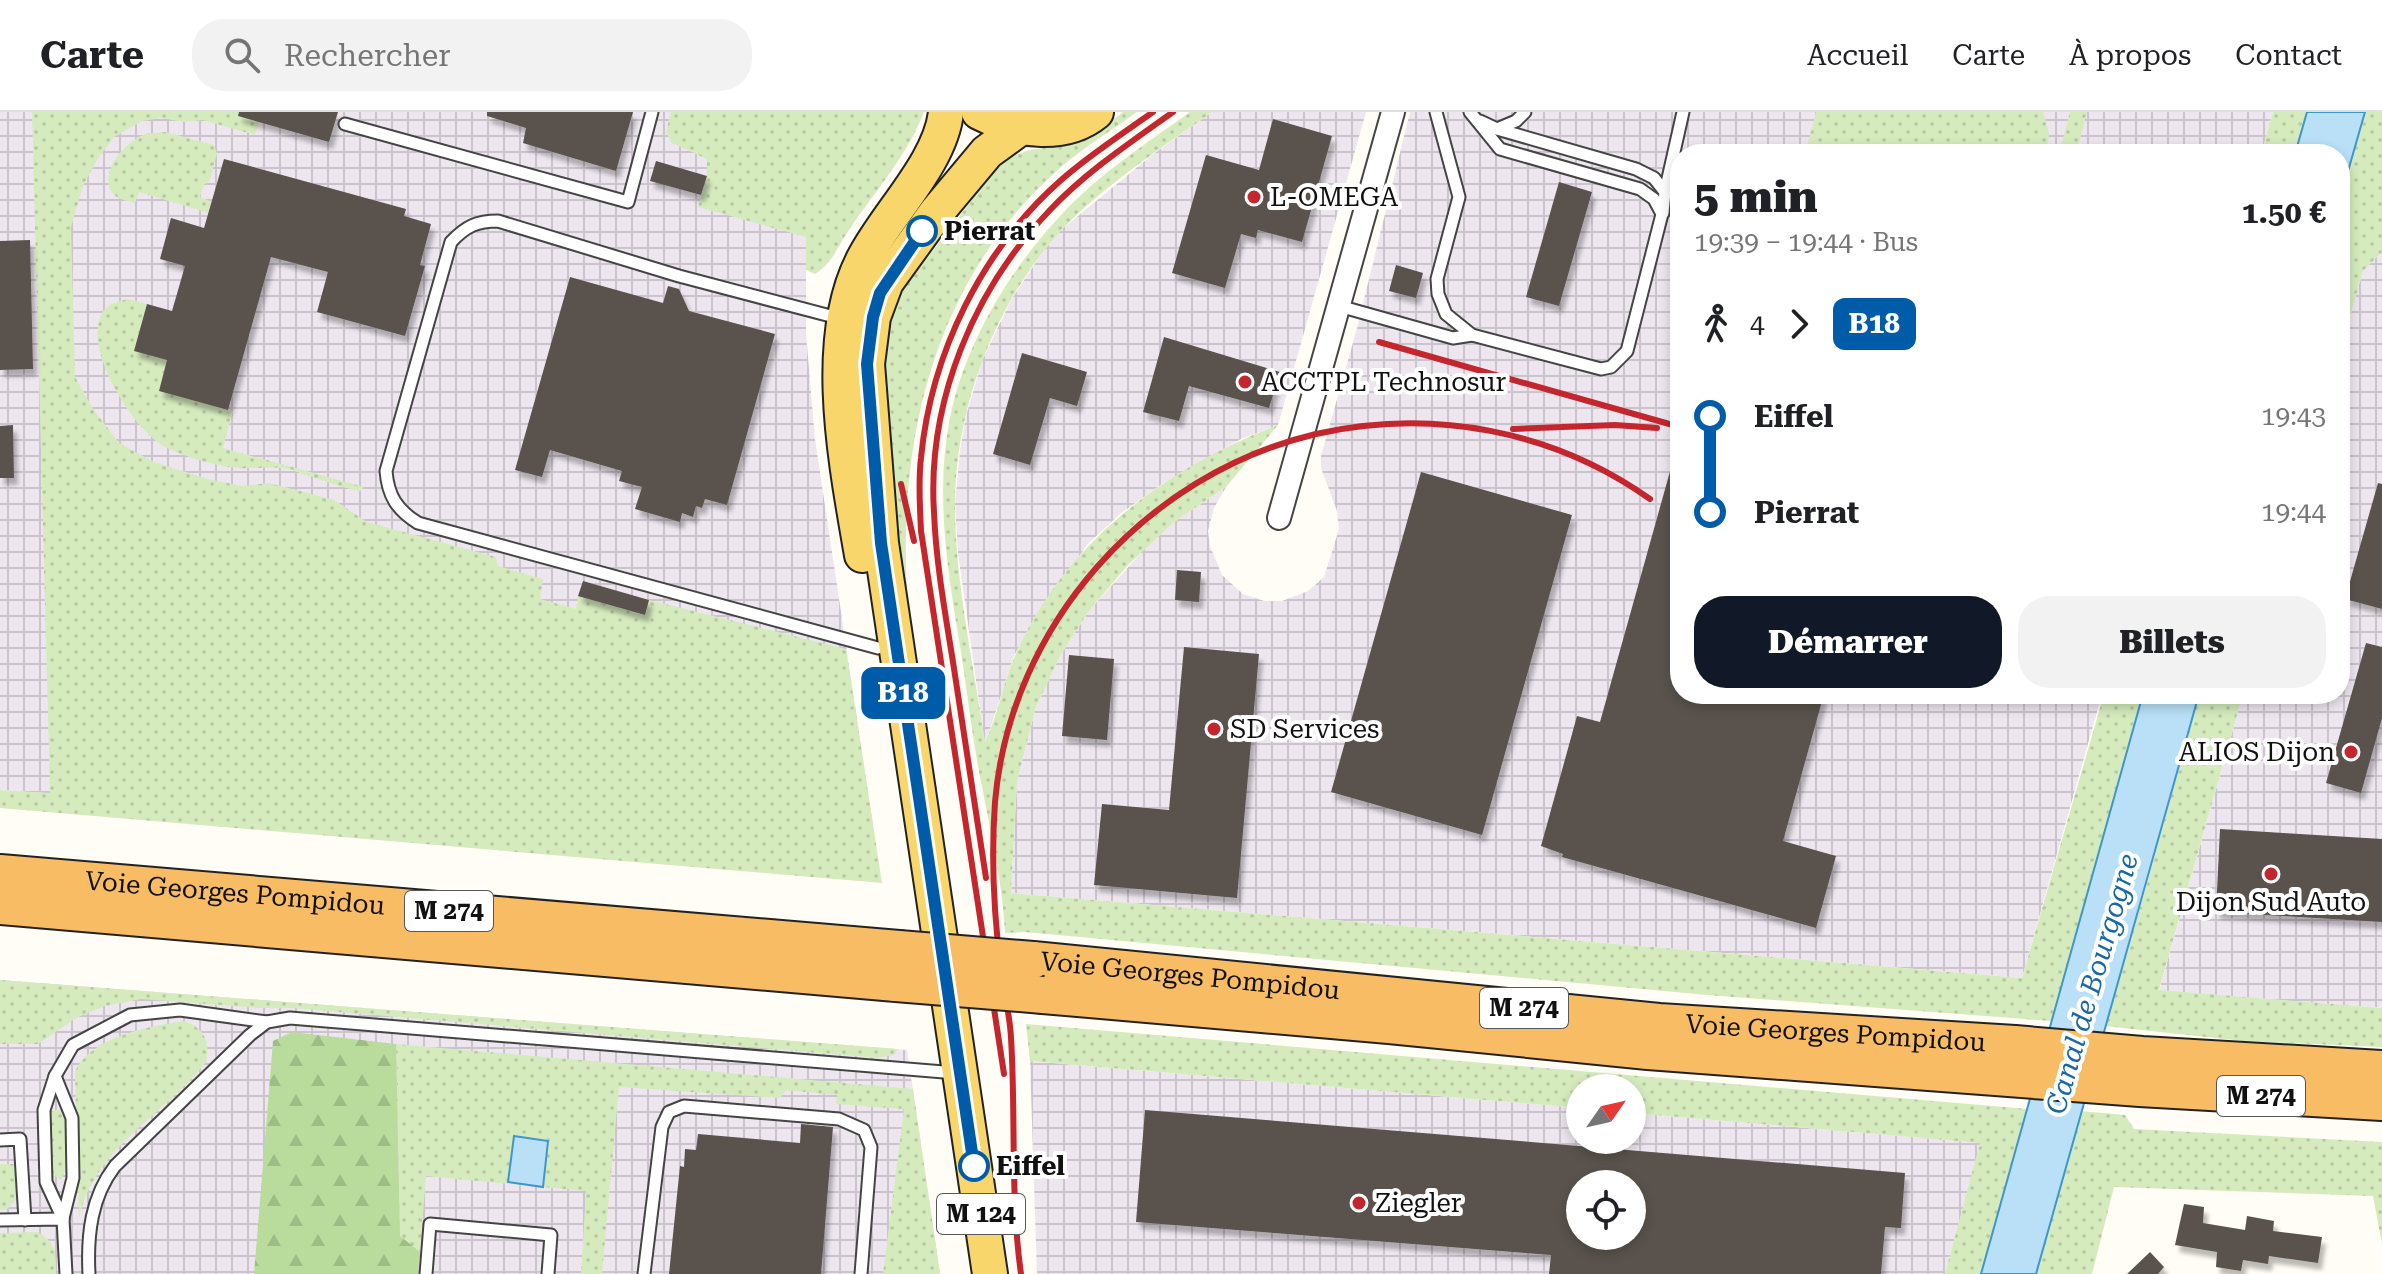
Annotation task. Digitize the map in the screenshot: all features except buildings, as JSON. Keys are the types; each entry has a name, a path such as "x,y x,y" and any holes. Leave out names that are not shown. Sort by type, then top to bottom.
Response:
{"highway":[{"name":"Voie Georges Pompidou","path":"0,873 898,966 1043,995 1648,1051 2004,1079 2141,1072 2382,1069"},
{"name":"Voie Georges Pompidou","path":"0,906 898,966 1033,960 1659,1022 2015,1044 2141,1072 2382,1102"}],"main road":[{"name":"M 124","path":"946,112 940,137 926,166 888,217 863,258 862,306 873,317 867,364 881,543 951,1072 972,1274"},
{"path":"979,112 1020,128 1057,128 1096,112"},
{"name":"M 124","path":"990,1274 951,1072 849,482 839,362 862,306 987,152 1020,128"}],"street":[{"path":"1279,518 1393,112"}],"lane":[{"path":"345,124 628,202 652,112"},
{"path":"1436,112 1459,197 1437,279 1438,294 1446,314 1472,335"},
{"path":"1497,129 1516,121 1525,112"},
{"path":"1676,144 1683,112"},
{"path":"1473,116 1500,149 1640,189 1654,199 1662,214"},
{"path":"1473,116 1497,129 1636,169 1654,178 1665,192"},
{"path":"1339,306 1453,338 1472,335 1601,369 1611,367 1627,351 1662,214 1670,170"},
{"path":"867,364 862,306 679,276 498,221 481,221 463,228 451,242 386,471 387,487 393,502 404,515 418,523 878,648"},
{"path":"63,1219 46,1182 44,1110 55,1076 73,1045 130,1015 180,1010 267,1022 290,1018 951,1072"},
{"path":"89,1274 92,1214 103,1180 267,1022"},
{"path":"55,1076 72,1118 73,1178 63,1219 66,1274"},
{"path":"644,1274 662,1127 669,1112 684,1106 839,1119 864,1130 871,1147 861,1274"},
{"path":"0,1140 20,1139 25,1220"},
{"path":"0,1220 63,1219"},
{"path":"426,1274 430,1224 551,1235 548,1274"}],"shaded area":[{"path":"0,112 815,112 806,257 806,334 815,439 874,832 0,790"},
{"path":"1212,112 1366,112 1278,425 1241,439 1162,484 1120,514 1088,544 1036,615 1014,656 985,744 958,553 955,504 966,416 982,361 1011,300 1061,230 1152,155"},
{"path":"1410,112 2273,112 2264,144 1670,144 1670,704 2099,704 2022,978 1011,893 1017,781 1036,707 1060,656 1089,611 1146,547 1174,522 1226,487 1214,508 1208,531 1210,546 1222,575 1243,594 1264,601 1282,601 1308,591 1324,577 1339,529 1337,511 1321,468 1321,456 1357,328"},
{"path":"2382,203 2382,1008 2159,991 2240,704 2350,704 2350,317"},
{"path":"0,980 907,1050 940,1274 0,1274"},
{"path":"1030,1061 1566,1107 1566,1154 1646,1154 1646,1114 1981,1143 1945,1274 1037,1274"}],"green space":[{"path":"32,112 262,112 255,135 203,120 183,122 162,118 142,121 114,137 83,186 71,227 75,377 93,409 119,443 154,462 208,479 242,486 269,483 334,500 367,522 496,557 498,566 543,579 540,599 576,609 578,596 645,615 649,600 846,649 882,883 0,808 0,790 50,793"},
{"path":"671,112 924,112 900,158 831,260 815,274 806,270 806,237 698,207 707,176 707,159 672,143 666,132"},
{"path":"1123,112 1137,112 1060,168 1009,221 976,269 950,320 930,374 916,430 908,488 908,605 902,607 889,491 882,324 904,288 996,169 1011,157 1029,150 1071,144 1091,137"},
{"path":"1190,112 1212,112 1132,169 1093,200 1059,233 1015,292 983,360 962,433 955,506 962,594 985,742 1015,656 1036,615 1061,578 1090,545 1122,514 1158,487 1196,463 1278,425 1226,487 1174,522 1128,565 1089,611 1060,656 1036,707 1017,781 1011,893 2022,978 2101,704 2140,704 2052,1021 1707,995 1025,932 1005,933 948,568 943,508 945,448 957,390 992,308 1043,235 1091,186"},
{"path":"1816,112 2043,112 2049,133 2048,144 1808,144"},
{"path":"2070,112 2087,112 2079,144 2062,144"},
{"path":"2273,112 2307,112 2298,144 2264,144"},
{"path":"2365,112 2382,112 2382,252 2363,271 2350,317 2350,164"},
{"path":"166,132 214,145 217,154 209,182 203,185 200,197 212,202 209,213 139,192 135,203 119,198 111,189 110,171 126,146 144,135"},
{"path":"128,299 147,304 135,349 167,360 160,390 233,411 223,448 364,487 361,491 292,470 237,468 211,463 167,448 154,439 127,408 115,388 99,347 98,328 102,313 110,305"},
{"path":"2196,704 2240,704 2159,990 2382,1008 2382,1047 2243,1041 2105,1026"},
{"path":"0,980 898,1049 894,1055 878,1058 292,1008 141,999 105,1006 76,1018 38,1044 0,1044"},
{"path":"184,1021 197,1028 207,1042 206,1062 115,1152 87,1194 79,1219 75,1072 83,1060 107,1042 139,1030"},
{"path":"1026,1024 1615,1074 1566,1074 1566,1107 1030,1061"},
{"path":"292,1032 396,1044 400,1236 420,1252 418,1274 254,1274 273,1041"},
{"path":"396,1044 913,1089 940,1274 883,1274 904,1109 836,1104 837,1095 786,1090 780,1098 619,1087 602,1274 581,1274 586,1191 426,1176 420,1252 400,1237"},
{"path":"1646,1077 2028,1109 1981,1274 1945,1274 1980,1143 1646,1114"},
{"path":"57,1109 63,1111 68,1136 68,1156 61,1179 53,1176 51,1171 48,1119"},
{"path":"2081,1111 2125,1115 2134,1129 2382,1142 2382,1244 2373,1196 2114,1187 2092,1274 2036,1274"},
{"path":"0,1164 17,1164 18,1198 6,1210 0,1210"},
{"path":"37,1232 52,1244 56,1274 0,1274 0,1233"}],"water":[{"path":"2307,112 2365,112 2350,164 2350,144 2298,144"},
{"name":"Canal de Bourgogne","path":"2140,704 2196,704 2036,1274 1981,1274"},
{"path":"514,1136 548,1141 543,1187 508,1182"}],"railway":[{"path":"1004,1074 921,531 920,476 927,419 949,343 984,272 1006,239 1060,181 1153,112"},
{"path":"986,878 935,531 934,470 938,429 948,388 978,311 1023,241 1078,183 1173,112"},
{"path":"1379,342 1670,424"},
{"path":"1021,1274 1010,1029 995,908 995,802 1006,737 1027,676 1058,619 1097,567 1143,522 1196,484 1254,454 1316,434 1360,426 1403,423 1447,425 1532,441 1613,475 1650,499"},
{"path":"1513,429 1615,425 1657,428"},
{"path":"901,484 914,541"}],"bus line":[{"name":"B18","path":"922,231 880,293 873,317 867,364 881,543 974,1166"}],"place":[{"name":"L-OMEGA","path":"1254,197"},
{"name":"Pierrat","path":"922,231"},
{"name":"ACCTPL Technosur","path":"1245,382"},
{"name":"SD Services","path":"1214,729"},
{"name":"ALIOS Dijon","path":"2351,752"},
{"name":"Dijon Sud Auto","path":"2271,874"},
{"name":"Eiffel","path":"974,1166"},
{"name":"Ziegler","path":"1359,1203"}]}
